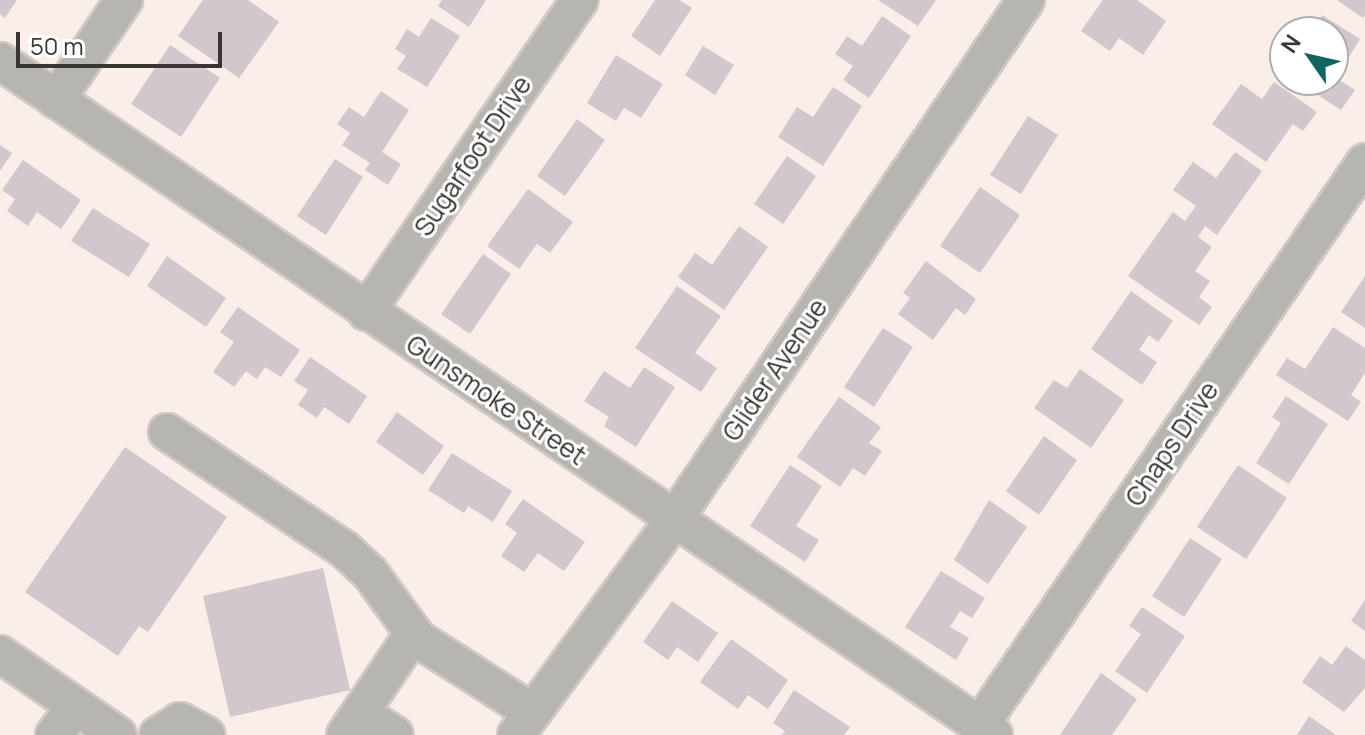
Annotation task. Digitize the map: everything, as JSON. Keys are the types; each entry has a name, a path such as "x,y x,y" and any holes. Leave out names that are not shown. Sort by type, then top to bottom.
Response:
{"street":[{"path":"56,100 124,0"},
{"name":"Sugarfoot Drive","path":"366,312 580,0"},
{"name":"Glider Avenue","path":"524,724 673,521 1026,0"},
{"name":"Gunsmoke Street","path":"0,61 673,521 987,730"},
{"name":"Chaps Drive","path":"987,730 1365,162"},
{"path":"167,432 344,549 370,573 418,639 524,724"},
{"path":"395,735 353,724 407,643 418,639"},
{"path":"2,661 118,735"},
{"path":"54,735 76,706"},
{"path":"158,735 180,721 206,735"}],"building":[{"path":"0,0 17,0 5,18 0,14"},
{"path":"203,0 248,0 279,22 239,78 178,36"},
{"path":"442,0 486,0 469,27 438,6"},
{"path":"655,0 679,0 692,8 660,56 631,36"},
{"path":"878,0 936,0 918,26"},
{"path":"1103,0 1137,0 1166,21 1143,55 1119,38 1110,51 1081,31"},
{"path":"1337,0 1365,0 1365,15 1363,18"},
{"path":"882,16 911,36 869,98 843,80 853,66 835,54 847,36 862,46"},
{"path":"431,18 460,36 427,87 397,69 406,56 395,49 407,29 419,37"},
{"path":"1349,32 1360,39 1349,57"},
{"path":"170,45 220,78 181,137 131,104"},
{"path":"703,46 734,65 715,95 685,75"},
{"path":"616,55 663,84 641,118 624,108 616,121 587,103"},
{"path":"1241,84 1262,99 1269,89 1269,96 1294,96 1317,112 1303,131 1293,124 1266,162 1212,124"},
{"path":"1349,86 1355,90 1341,110 1319,96 1349,96"},
{"path":"833,87 862,106 823,166 778,137 797,107 813,117"},
{"path":"381,91 409,110 382,152 401,164 388,185 365,170 370,163 342,145 350,133 337,124 349,107 364,117"},
{"path":"1028,116 1058,135 1021,194 990,175"},
{"path":"577,119 605,140 565,196 537,176"},
{"path":"0,145 12,153 0,171"},
{"path":"1235,152 1262,171 1217,235 1205,226 1198,237 1212,247 1195,271 1210,281 1199,297 1212,307 1199,325 1128,276 1173,212 1185,221 1196,206 1173,190 1193,162 1216,178"},
{"path":"787,156 816,176 783,224 754,204"},
{"path":"335,159 363,177 326,235 297,216"},
{"path":"23,160 81,200 61,229 37,212 28,226 7,211 15,199 2,190"},
{"path":"980,187 1020,215 980,273 940,246"},
{"path":"528,189 573,222 550,253 537,244 519,269 487,246"},
{"path":"93,208 150,244 129,277 71,241"},
{"path":"739,226 768,247 724,310 678,277 695,253 712,265"},
{"path":"483,254 511,274 470,334 441,314"},
{"path":"167,256 226,298 206,327 147,286"},
{"path":"926,261 976,299 965,315 956,308 933,340 898,314 910,298 903,293"},
{"path":"1365,276 1365,328 1341,312"},
{"path":"677,286 721,316 695,353 717,368 701,392 635,348"},
{"path":"1131,291 1173,321 1158,342 1149,335 1139,350 1157,362 1142,385 1091,349"},
{"path":"238,307 300,350 281,377 265,367 257,379 246,371 234,387 213,372 234,342 220,332"},
{"path":"1333,327 1365,348 1365,373 1351,395 1361,402 1348,421 1276,375 1287,358 1305,369"},
{"path":"883,328 913,347 874,407 844,387"},
{"path":"310,357 367,396 349,424 324,407 317,418 298,405 308,390 294,381"},
{"path":"644,367 675,387 636,447 604,426 609,417 584,401 604,371 630,388"},
{"path":"1080,369 1124,400 1091,448 1034,408 1054,380 1067,388"},
{"path":"1286,396 1328,424 1289,484 1256,463 1281,423 1272,417"},
{"path":"839,397 881,427 869,443 882,451 865,476 853,468 840,487 797,457"},
{"path":"397,412 444,446 423,475 376,442"},
{"path":"1044,436 1077,460 1039,515 1006,491"},
{"path":"125,447 227,517 148,632 139,626 118,656 25,592"},
{"path":"452,453 512,491 493,522 468,506 464,513 428,490"},
{"path":"790,465 822,486 796,526 819,540 805,562 750,526"},
{"path":"1238,465 1287,498 1246,559 1197,527"},
{"path":"523,499 585,542 564,571 538,553 524,572 501,556 517,533 505,524"},
{"path":"989,500 1027,527 988,584 954,560"},
{"path":"1190,538 1222,559 1184,617 1152,596"},
{"path":"323,568 350,690 230,717 203,596"},
{"path":"941,571 985,598 972,618 960,611 950,627 969,638 956,660 905,627"},
{"path":"1365,600 1365,631 1351,621"},
{"path":"672,601 718,633 698,662 677,647 668,660 643,642"},
{"path":"1142,607 1185,636 1147,693 1115,671 1141,634 1129,626"},
{"path":"731,639 788,680 768,709 748,695 738,709 700,682"},
{"path":"1346,646 1365,660 1365,688 1344,712 1302,682 1320,656 1332,665"},
{"path":"1101,673 1137,699 1112,735 1060,735"},
{"path":"794,690 850,727 844,735 782,735 785,731 773,723"},
{"path":"1309,716 1336,735 1297,735"}]}
